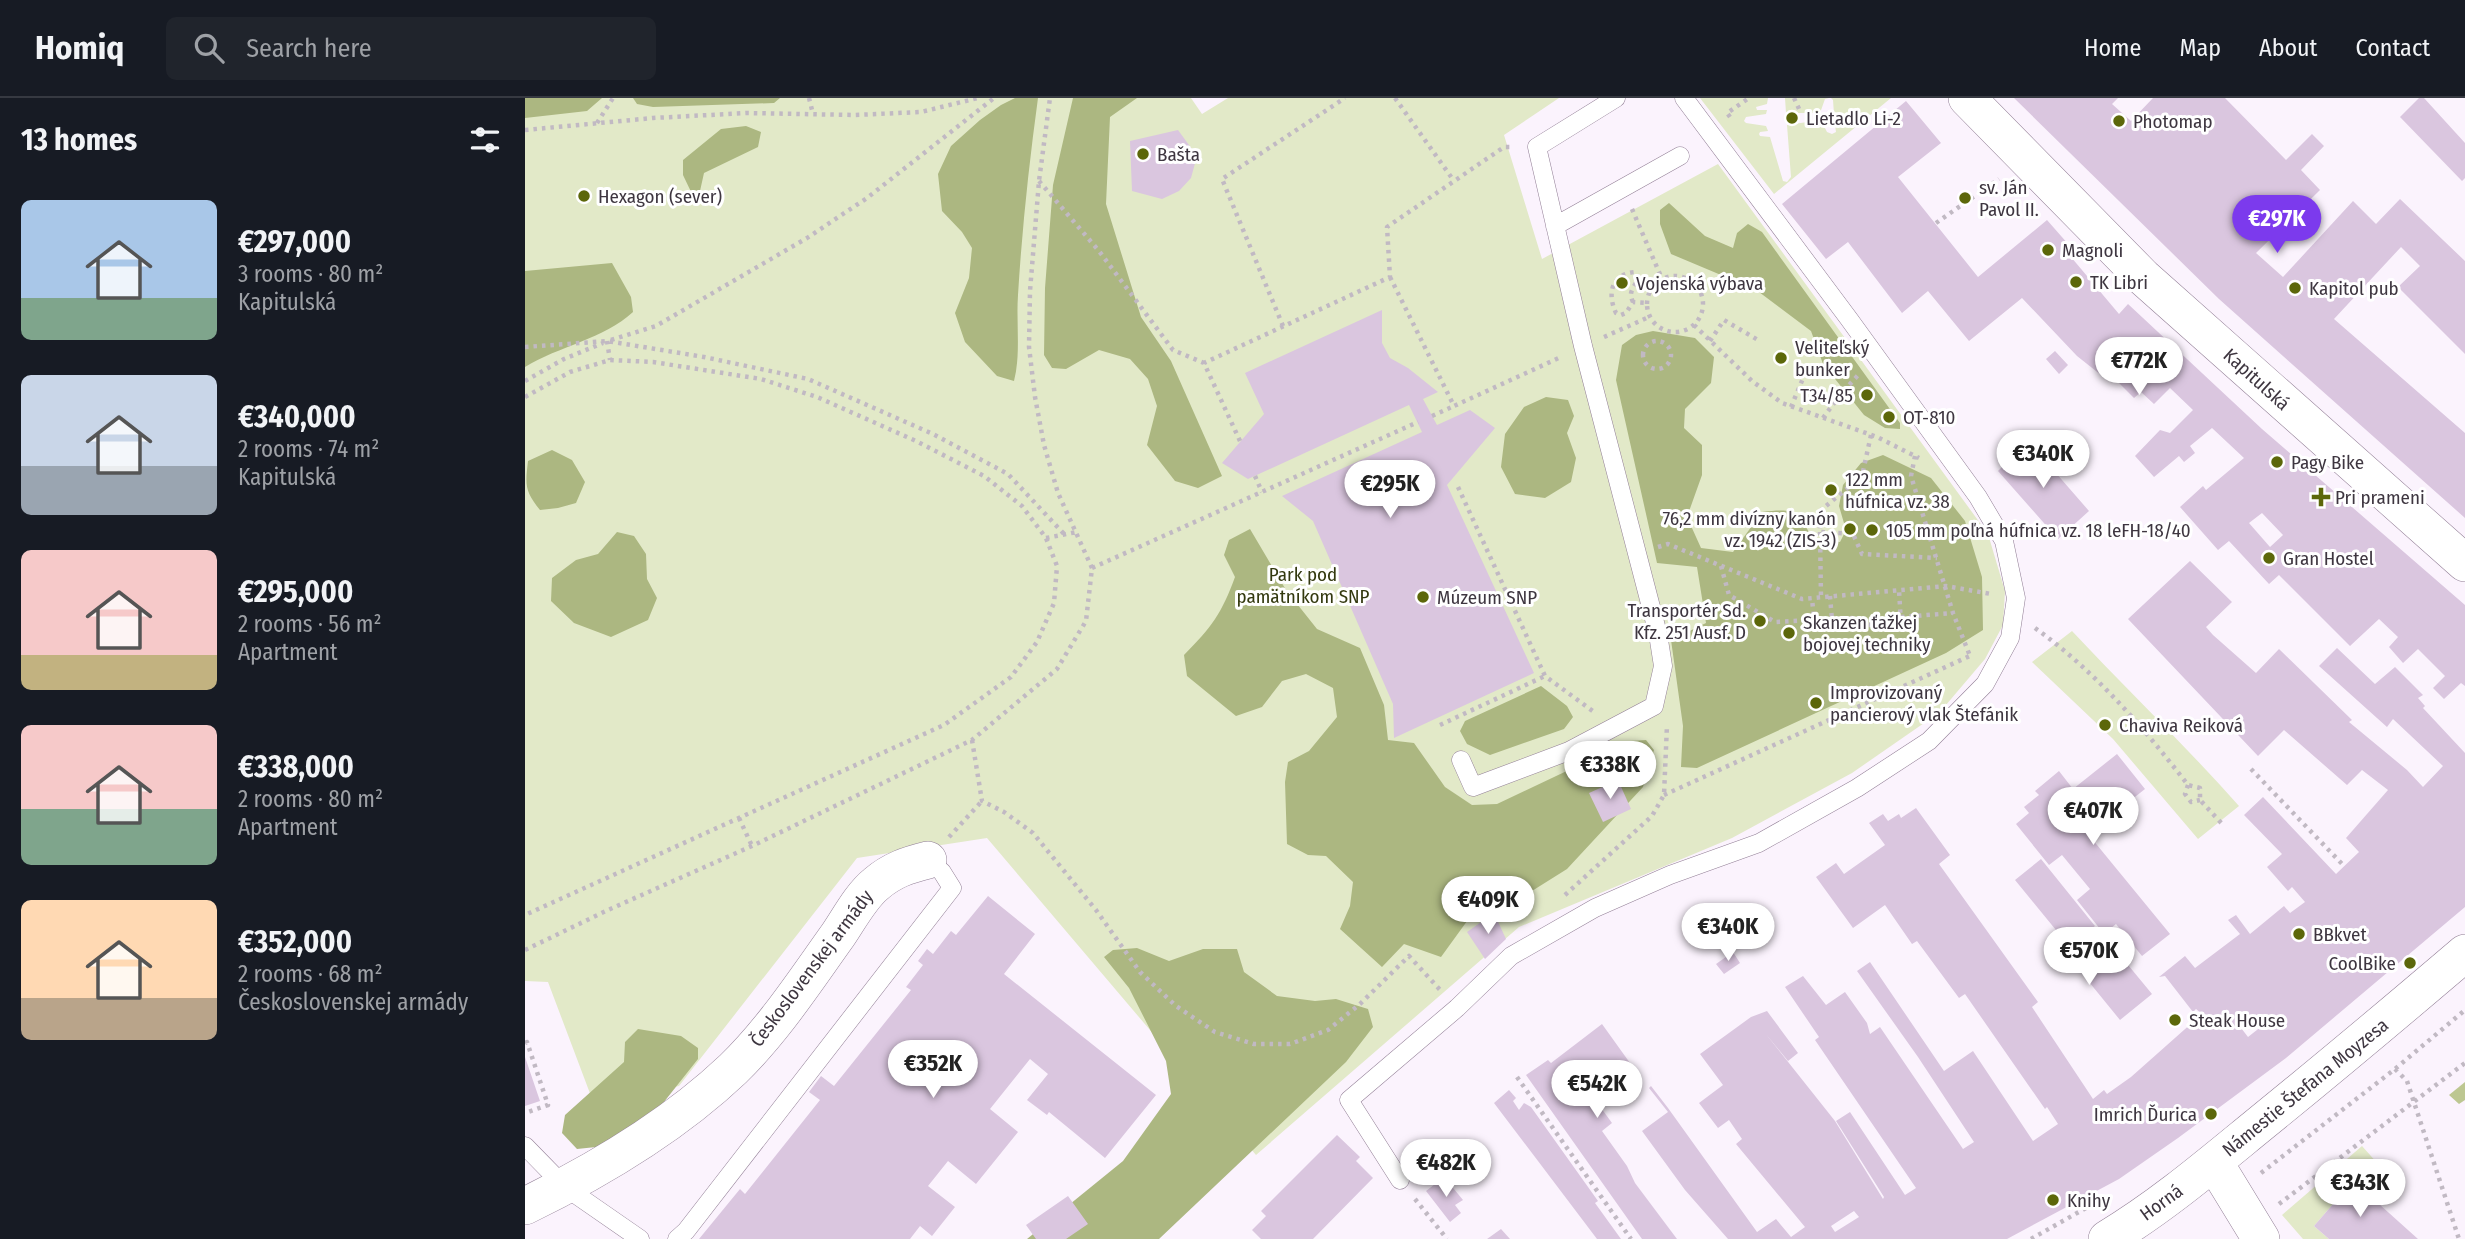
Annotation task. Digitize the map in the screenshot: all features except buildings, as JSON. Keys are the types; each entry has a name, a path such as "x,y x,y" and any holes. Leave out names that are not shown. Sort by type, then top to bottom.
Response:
{"street":[{"name":"Kapitulská","path":"1967,98 2143,278 2465,564"},
{"name":"Československej armády","path":"525,1206 565,1187 631,1147 687,1108 734,1068 776,1021 874,885 899,867 928,860"},
{"name":"Námestie Štefana Moyzesa","path":"2249,1219 2214,1162 2465,953"},
{"name":"Horná","path":"2107,1239 2214,1162"}],"lane":[{"path":"1461,760 1473,787 1569,751 1654,706 1663,667 1658,634 1583,346 1537,147 1616,98"},
{"path":"1400,1180 1349,1101 1457,1008 1511,956 1595,908 1670,875 1759,843 1857,788 1929,741 1985,684 2010,638 2015,606 2004,541 1978,496 1684,98"},
{"path":"1555,226 1680,156"},
{"path":"677,1239 687,1231 952,888 942,872 928,860"},
{"path":"525,1146 565,1187 640,1239"}],"path":[{"path":"597,122 613,98"},
{"path":"809,98 813,114"},
{"path":"525,130 597,122 747,113 921,112 978,98"},
{"path":"525,381 564,359 607,341 656,326 807,238 867,198 994,98"},
{"path":"525,950 752,846 972,740 1057,669 1086,621 1092,568 1058,493 1044,445 1029,347 1030,290 1039,181 1050,98"},
{"path":"1283,326 1221,179 1345,98"},
{"path":"1395,98 1454,181"},
{"path":"1794,98 1800,111"},
{"path":"1454,406 1390,277 1387,227 1504,148"},
{"path":"1935,223 2005,174"},
{"path":"1039,181 1099,251 1173,350 1204,363 1240,441"},
{"path":"1623,188 1662,279"},
{"path":"1635,272 1638,276 1637,282 1631,288 1630,296 1633,302 1626,313 1621,315 1616,313 1610,301 1612,287 1618,278 1635,272"},
{"path":"1679,276 1695,285 1703,301 1699,318 1694,325 1678,333 1654,324 1649,317 1646,303 1651,289 1662,279 1679,276"},
{"path":"1204,363 1390,277"},
{"path":"1633,302 1646,303"},
{"path":"1432,416 1649,317"},
{"path":"1710,341 1724,320 1758,340"},
{"path":"1694,325 1752,381 1782,403 1871,435 1925,461"},
{"path":"1661,341 1665,330"},
{"path":"607,341 610,360"},
{"path":"525,347 607,341 704,356 808,379 933,434 1008,474 1065,535"},
{"path":"1661,341 1671,350 1671,359 1663,368 1653,368 1645,363 1644,348 1652,342 1661,341"},
{"path":"525,397 570,372 610,360 653,362 761,379 817,397 916,441 984,476 1022,506 1046,538 1057,566 1054,603 1037,642 1011,677 944,725 525,915"},
{"path":"1823,418 1864,369 1878,360"},
{"path":"1791,407 1804,376"},
{"path":"1092,568 1418,422"},
{"path":"1821,597 1820,511 1862,476 1871,435"},
{"path":"1916,456 1911,475 1953,613 1970,656"},
{"path":"1255,476 1262,492"},
{"path":"1458,487 1545,676 1615,727"},
{"path":"1046,538 1077,532"},
{"path":"1819,532 1853,534 1862,554 1937,558"},
{"path":"1636,551 1668,544 1802,599 1946,586 2015,606 2107,689 2143,727 2188,785 2200,788 2200,800"},
{"path":"1721,566 1729,595 1776,622 1814,620 1812,598"},
{"path":"1830,596 1832,620 1852,618 1853,626 1901,623 1899,590"},
{"path":"1901,617 1953,613"},
{"path":"1664,795 2010,638"},
{"path":"1440,725 1545,676"},
{"path":"1562,897 1653,816 1664,795 1668,718 1654,706"},
{"path":"972,740 982,802"},
{"path":"2251,769 2344,866"},
{"path":"2188,785 2185,794 2191,802 2200,800"},
{"path":"2200,800 2224,826"},
{"path":"928,860 982,802"},
{"path":"982,802 1004,812 1033,833 1095,910 1140,972 1176,1006 1215,1032 1255,1044 1290,1044 1328,1030 1360,1004 1409,956 1447,998"},
{"path":"739,818 752,846"},
{"path":"2249,1219 2395,1069 2465,1010"},
{"path":"525,1043 527,1042 548,1105 525,1113"},
{"path":"2249,1219 2465,1063"},
{"path":"2395,1069 2407,1081 2459,1239"},
{"path":"1517,1077 1631,1239"},
{"path":"1400,1180 1447,1239"}],"green space":[{"name":"Park pod pamätníkom SNP","path":"525,98 1191,98 1202,114 1228,98 1559,98 1504,135 1542,259 1718,164 1988,534 2005,591 2003,625 1985,659 1940,712 1852,773 1732,838 1519,927 1256,1155 987,838 857,858 679,1086 594,1104 548,982 525,981"},
{"path":"1700,98 1768,98 1767,104 1756,107 1757,110 1767,110 1766,114 1746,117 1744,121 1766,126 1768,131 1759,134 1770,137 1783,181 1787,182 1791,177 1787,125 1821,120 1827,132 1832,134 1836,132 1834,118 1841,115 1834,114 1831,98 1891,98 1774,194"},
{"path":"1785,98 1829,98 1825,99 1820,113 1786,113"},
{"path":"2072,631 2239,806 2198,839 2113,739 2032,662"},
{"path":"2362,1146 2396,1184 2379,1204 2354,1180 2314,1226 2329,1239 2303,1239 2282,1215"}],"shaded area":[{"path":"525,98 602,98 587,111 525,118"},
{"path":"633,98 780,98 774,103 653,107 637,104"},
{"path":"1015,98 1038,98 1022,246 1014,381 997,376 965,342 955,313 969,278 972,248 962,232 942,211 938,174 951,146 980,120"},
{"path":"1073,98 1137,98 1110,117 1106,204 1141,317 1171,361 1222,476 1198,488 1175,481 1147,445 1157,406 1148,379 1130,359 1099,350 1066,369 1052,368 1044,355 1045,288 1053,185"},
{"path":"746,126 761,132 758,147 704,173 700,191 693,196 683,175 683,160 721,129"},
{"path":"1669,203 1705,236 1733,248 1737,233 1748,224 1762,232 1900,423 1900,429 1885,428 1864,415 1823,364 1811,331 1743,280 1721,275 1671,254 1660,224 1660,210"},
{"path":"612,263 631,297 633,312 609,329 525,367 525,271"},
{"path":"1653,331 1695,338 1714,357 1711,383 1685,409 1684,428 1702,445 1702,475 1687,517 1701,548 1733,552 1762,512 1773,511 1789,511 1799,517 1813,539 1840,542 1846,530 1839,506 1843,485 1861,463 1883,455 1931,478 1965,521 1982,577 1983,630 1946,653 1697,768 1681,767 1683,726 1671,640 1706,623 1697,567 1657,563 1616,380 1622,345 1636,335"},
{"path":"1546,397 1568,400 1574,416 1567,433 1576,458 1571,482 1545,498 1515,494 1501,467 1505,434 1524,407"},
{"path":"552,450 572,460 585,482 576,503 540,510 527,488 528,461"},
{"path":"1250,529 1286,590 1317,629 1360,648 1384,705 1388,740 1414,743 1445,787 1472,805 1497,804 1630,741 1646,740 1654,750 1643,787 1567,869 1519,899 1470,917 1441,957 1404,944 1382,967 1340,929 1350,906 1353,882 1326,856 1308,855 1287,844 1285,782 1288,762 1309,751 1337,717 1333,688 1306,674 1282,681 1262,707 1236,716 1187,676 1184,655 1215,619 1235,577 1224,555 1229,540"},
{"path":"617,532 634,536 646,554 647,579 657,598 648,620 611,637 574,623 551,601 552,578 576,560 598,554"},
{"path":"1541,686 1567,706 1573,717 1564,729 1490,755 1467,744 1460,731 1465,721"},
{"path":"1137,948 1169,961 1203,949 1237,949 1244,972 1277,996 1315,1001 1336,999 1368,1009 1373,1027 1346,1062 1159,1239 1027,1239 1123,1161 1171,1094 1166,1061 1129,988 1104,957 1113,950"},
{"path":"638,1029 681,1036 698,1048 698,1059 656,1112 596,1147 577,1149 562,1133 565,1115 624,1062 625,1042"},
{"path":"2465,1082 2465,1100 2459,1104 2449,1095"}],"place":[{"name":"Lietadlo Li-2","path":"1792,118"},
{"name":"Photomap","path":"2119,121"},
{"name":"Bašta","path":"1143,154"},
{"name":"Hexagon (sever)","path":"584,196"},
{"name":"sv. Ján Pavol II.","path":"1965,198"},
{"name":"Magnoli","path":"2048,250"},
{"name":"TK Libri","path":"2076,282"},
{"name":"Vojenská výbava","path":"1622,283"},
{"name":"Kapitol pub","path":"2295,288"},
{"name":"Veliteľský bunker","path":"1781,358"},
{"name":"T34/85","path":"1867,395"},
{"name":"OT-810","path":"1889,417"},
{"name":"Pagy Bike","path":"2277,462"},
{"name":"122 mm húfnica vz. 38","path":"1831,490"},
{"name":"Pri prameni","path":"2321,497"},
{"name":"76,2 mm divízny kanón vz. 1942 (ZIS-3)","path":"1850,529"},
{"name":"105 mm poľná húfnica vz. 18 leFH-18/40","path":"1872,530"},
{"name":"Gran Hostel","path":"2269,558"},
{"name":"Múzeum SNP","path":"1423,597"},
{"name":"Transportér Sd. Kfz. 251 Ausf. D","path":"1760,621"},
{"name":"Skanzen ťažkej bojovej techniky","path":"1789,633"},
{"name":"Improvizovaný pancierový vlak Štefánik","path":"1816,703"},
{"name":"Chaviva Reiková","path":"2105,725"},
{"name":"BBkvet","path":"2299,934"},
{"name":"CoolBike","path":"2410,963"},
{"name":"Steak House","path":"2175,1020"},
{"name":"Imrich Ďurica","path":"2211,1114"},
{"name":"Knihy","path":"2053,1200"}]}
